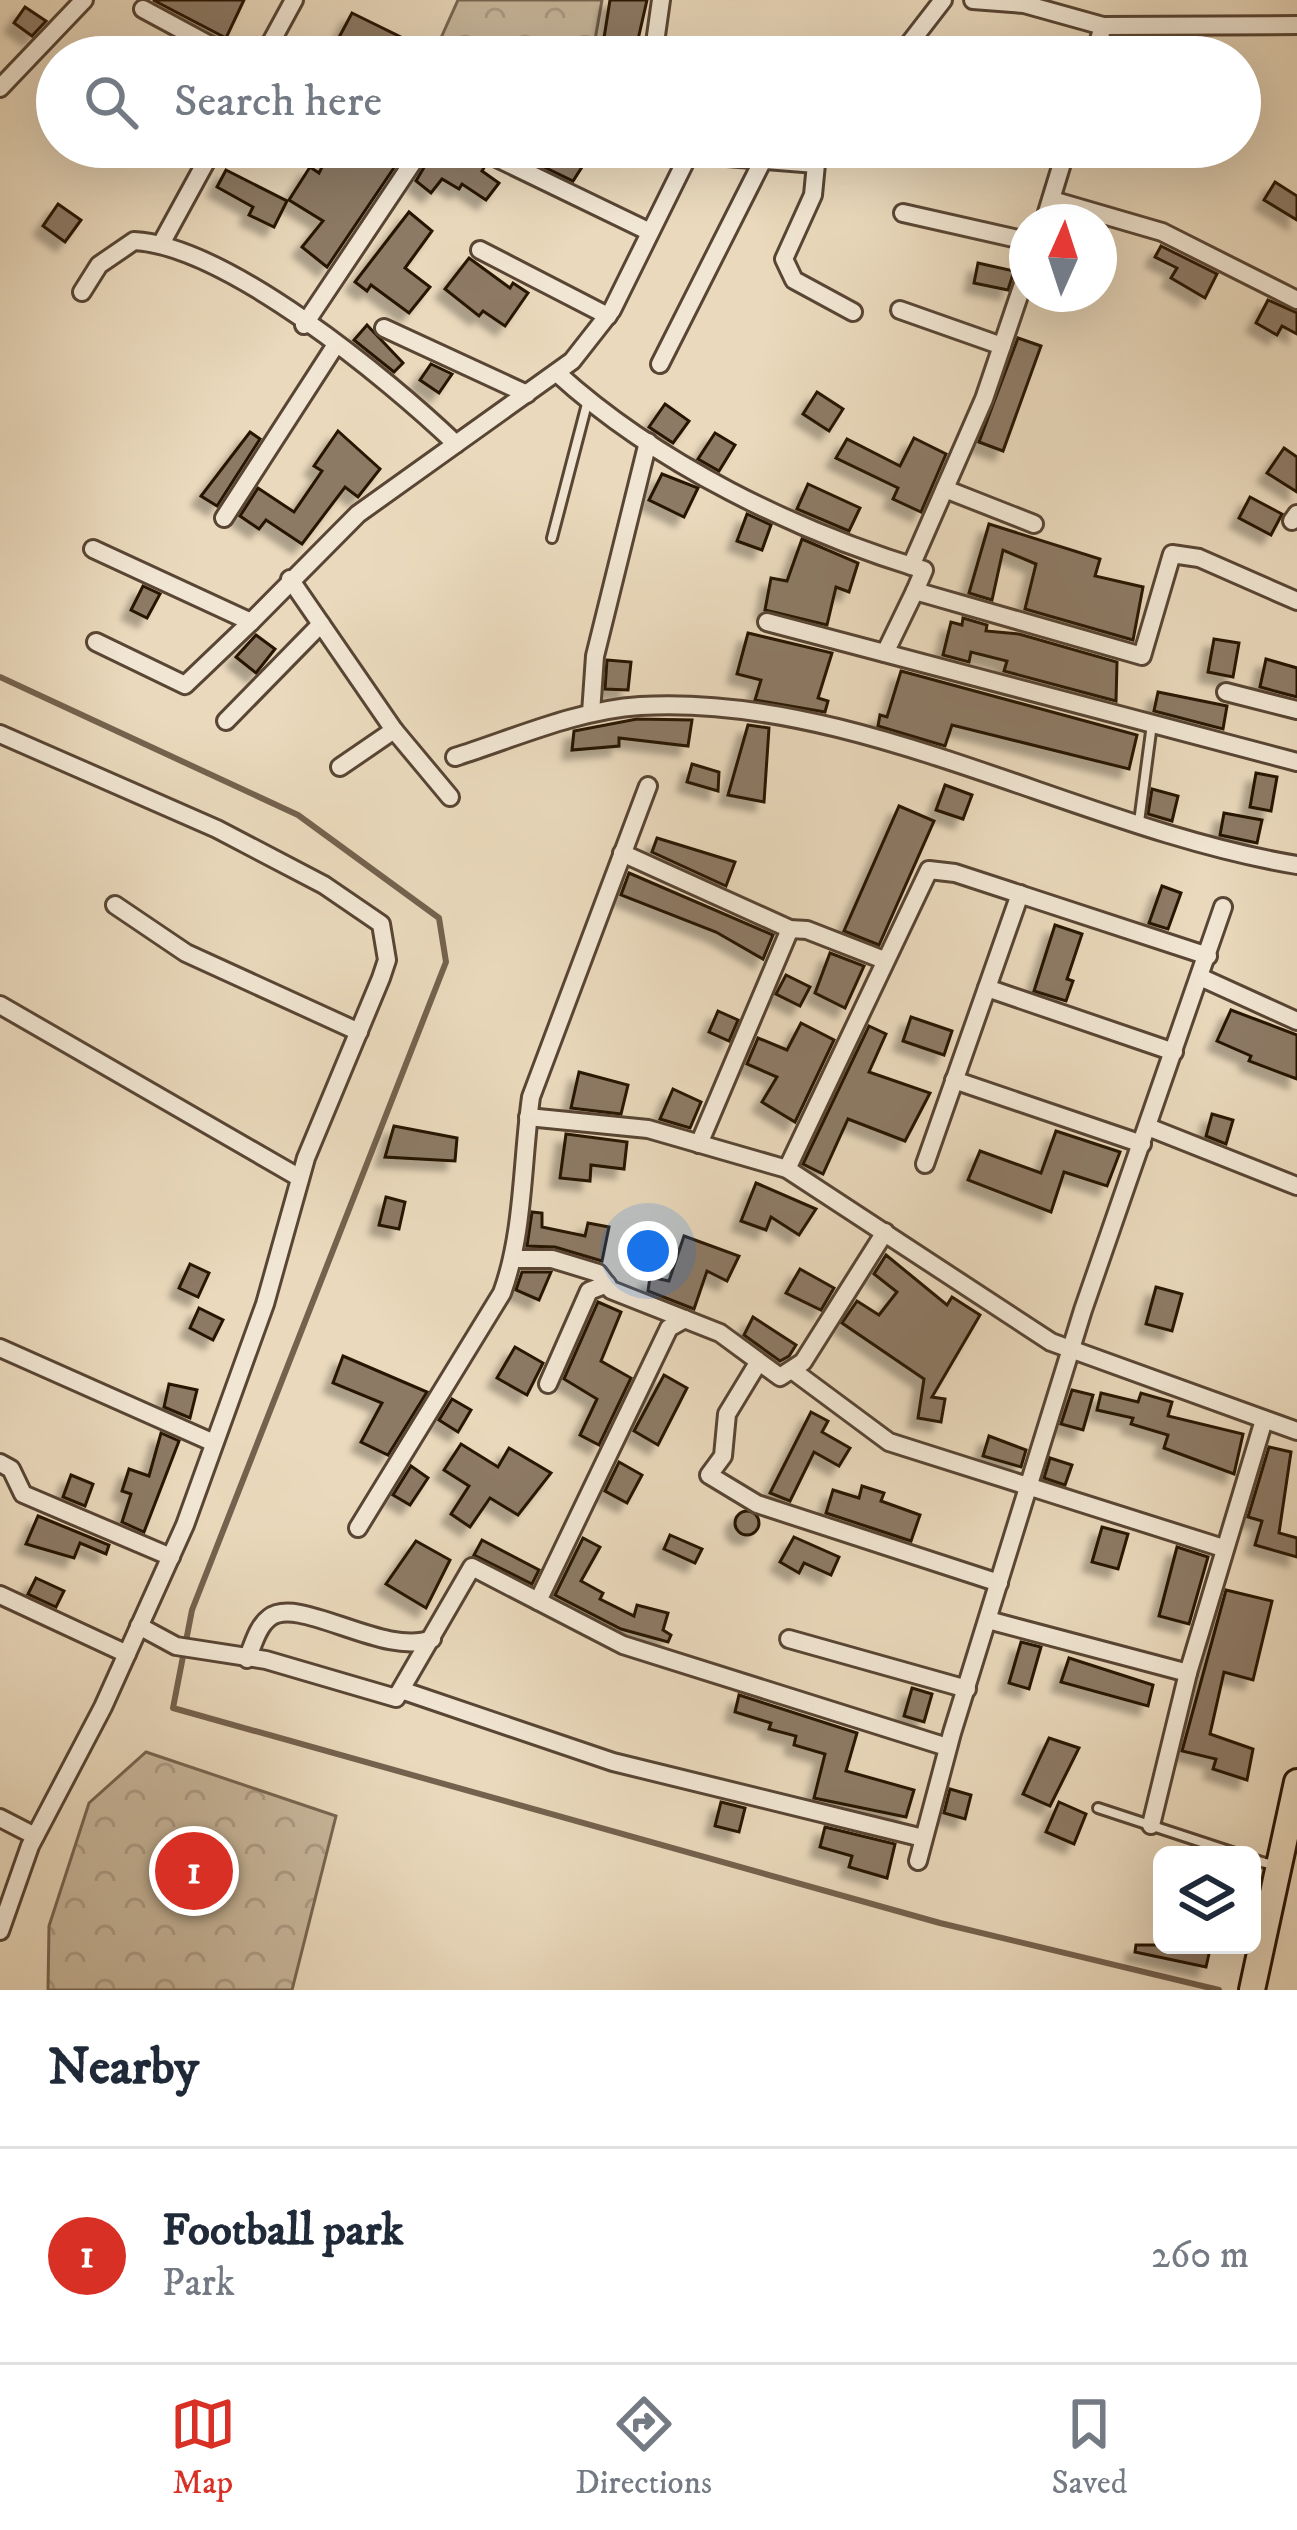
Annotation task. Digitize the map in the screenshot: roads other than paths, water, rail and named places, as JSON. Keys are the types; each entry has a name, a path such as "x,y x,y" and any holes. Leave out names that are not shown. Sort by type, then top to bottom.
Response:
{"main road":[{"path":"1254,1984 1297,1782"}],"street":[{"path":"50,36 84,0"},
{"path":"274,36 294,0"},
{"path":"656,36 661,0"},
{"path":"915,36 943,0"},
{"path":"973,0 1024,4 1103,26 1297,25"},
{"path":"143,9 193,36"},
{"path":"1100,36 1103,26"},
{"path":"0,88 36,50"},
{"path":"161,244 203,168"},
{"path":"304,325 408,168"},
{"path":"517,168 650,232"},
{"path":"96,642 185,685 358,514 557,373 608,316 681,168"},
{"path":"660,364 759,168"},
{"path":"816,168 813,195 784,259 787,271 794,280 853,312"},
{"path":"1051,204 1061,168"},
{"path":"1052,200 1162,232 1297,300"},
{"path":"903,213 1009,237"},
{"path":"82,292 100,265 134,242 161,244 212,264 410,400 456,443"},
{"path":"480,250 608,316"},
{"path":"900,310 1002,346"},
{"path":"911,566 1013,312"},
{"path":"384,328 527,394"},
{"path":"224,518 335,346"},
{"path":"557,373 648,442 740,494 924,570 885,653"},
{"path":"591,713 595,656 648,442"},
{"path":"944,489 1034,524"},
{"path":"93,549 148,570 250,622"},
{"path":"915,591 1142,656 1172,554 1198,558 1297,602"},
{"path":"290,579 394,730 450,796"},
{"path":"766,622 1297,761"},
{"path":"226,721 321,624"},
{"path":"1226,692 1297,710"},
{"path":"455,757 591,713 673,706 788,721 955,764 1138,824 1297,865"},
{"path":"340,766 394,730"},
{"path":"0,734 217,829 368,911 380,924 386,960 300,1178 265,1304 171,1556 35,1836 0,1931"},
{"path":"358,1528 502,1294 516,1259 528,1117 572,974 648,786"},
{"path":"622,854 790,929 807,930 884,960"},
{"path":"787,1169 929,870 1020,894 1208,956"},
{"path":"925,1164 1020,894"},
{"path":"115,905 187,953 359,1032"},
{"path":"918,1862 947,1747 1071,1349 1223,907"},
{"path":"700,1144 790,929"},
{"path":"1200,977 1297,1021"},
{"path":"987,988 1174,1052"},
{"path":"0,1005 300,1178"},
{"path":"954,1080 1297,1186"},
{"path":"528,1117 648,1129 787,1169 1036,1332 1297,1431"},
{"path":"516,1259 533,1256 581,1265 607,1284 720,1333 780,1377 803,1362 885,1232"},
{"path":"548,1384 589,1292 607,1284"},
{"path":"538,1601 669,1328 685,1319"},
{"path":"0,1348 214,1443"},
{"path":"758,1364 728,1414 723,1456 709,1475 757,1504 999,1583"},
{"path":"792,1370 889,1442 1223,1547"},
{"path":"1151,1825 1223,1547 1264,1420"},
{"path":"0,1463 10,1468 23,1494 171,1556"},
{"path":"140,1626 176,1646 207,1655 299,1668 396,1698 472,1567 623,1646 947,1747"},
{"path":"0,1595 127,1654"},
{"path":"247,1659 266,1619 278,1613 316,1619 399,1646 432,1639"},
{"path":"988,1620 1188,1673"},
{"path":"789,1639 967,1689"},
{"path":"404,1691 614,1762 923,1838"},
{"path":"0,1818 35,1836"}],"lane":[{"path":"552,538 589,399"},
{"path":"1138,824 1152,722"},
{"path":"1098,1808 1214,1846"},
{"path":"1261,1861 1279,1868"}],"waterway":[{"path":"0,677 298,815 439,918 446,962 192,1610 173,1708 940,1923 1219,1990"}],"place":[{"name":"Football park","path":"194,1871"}]}
